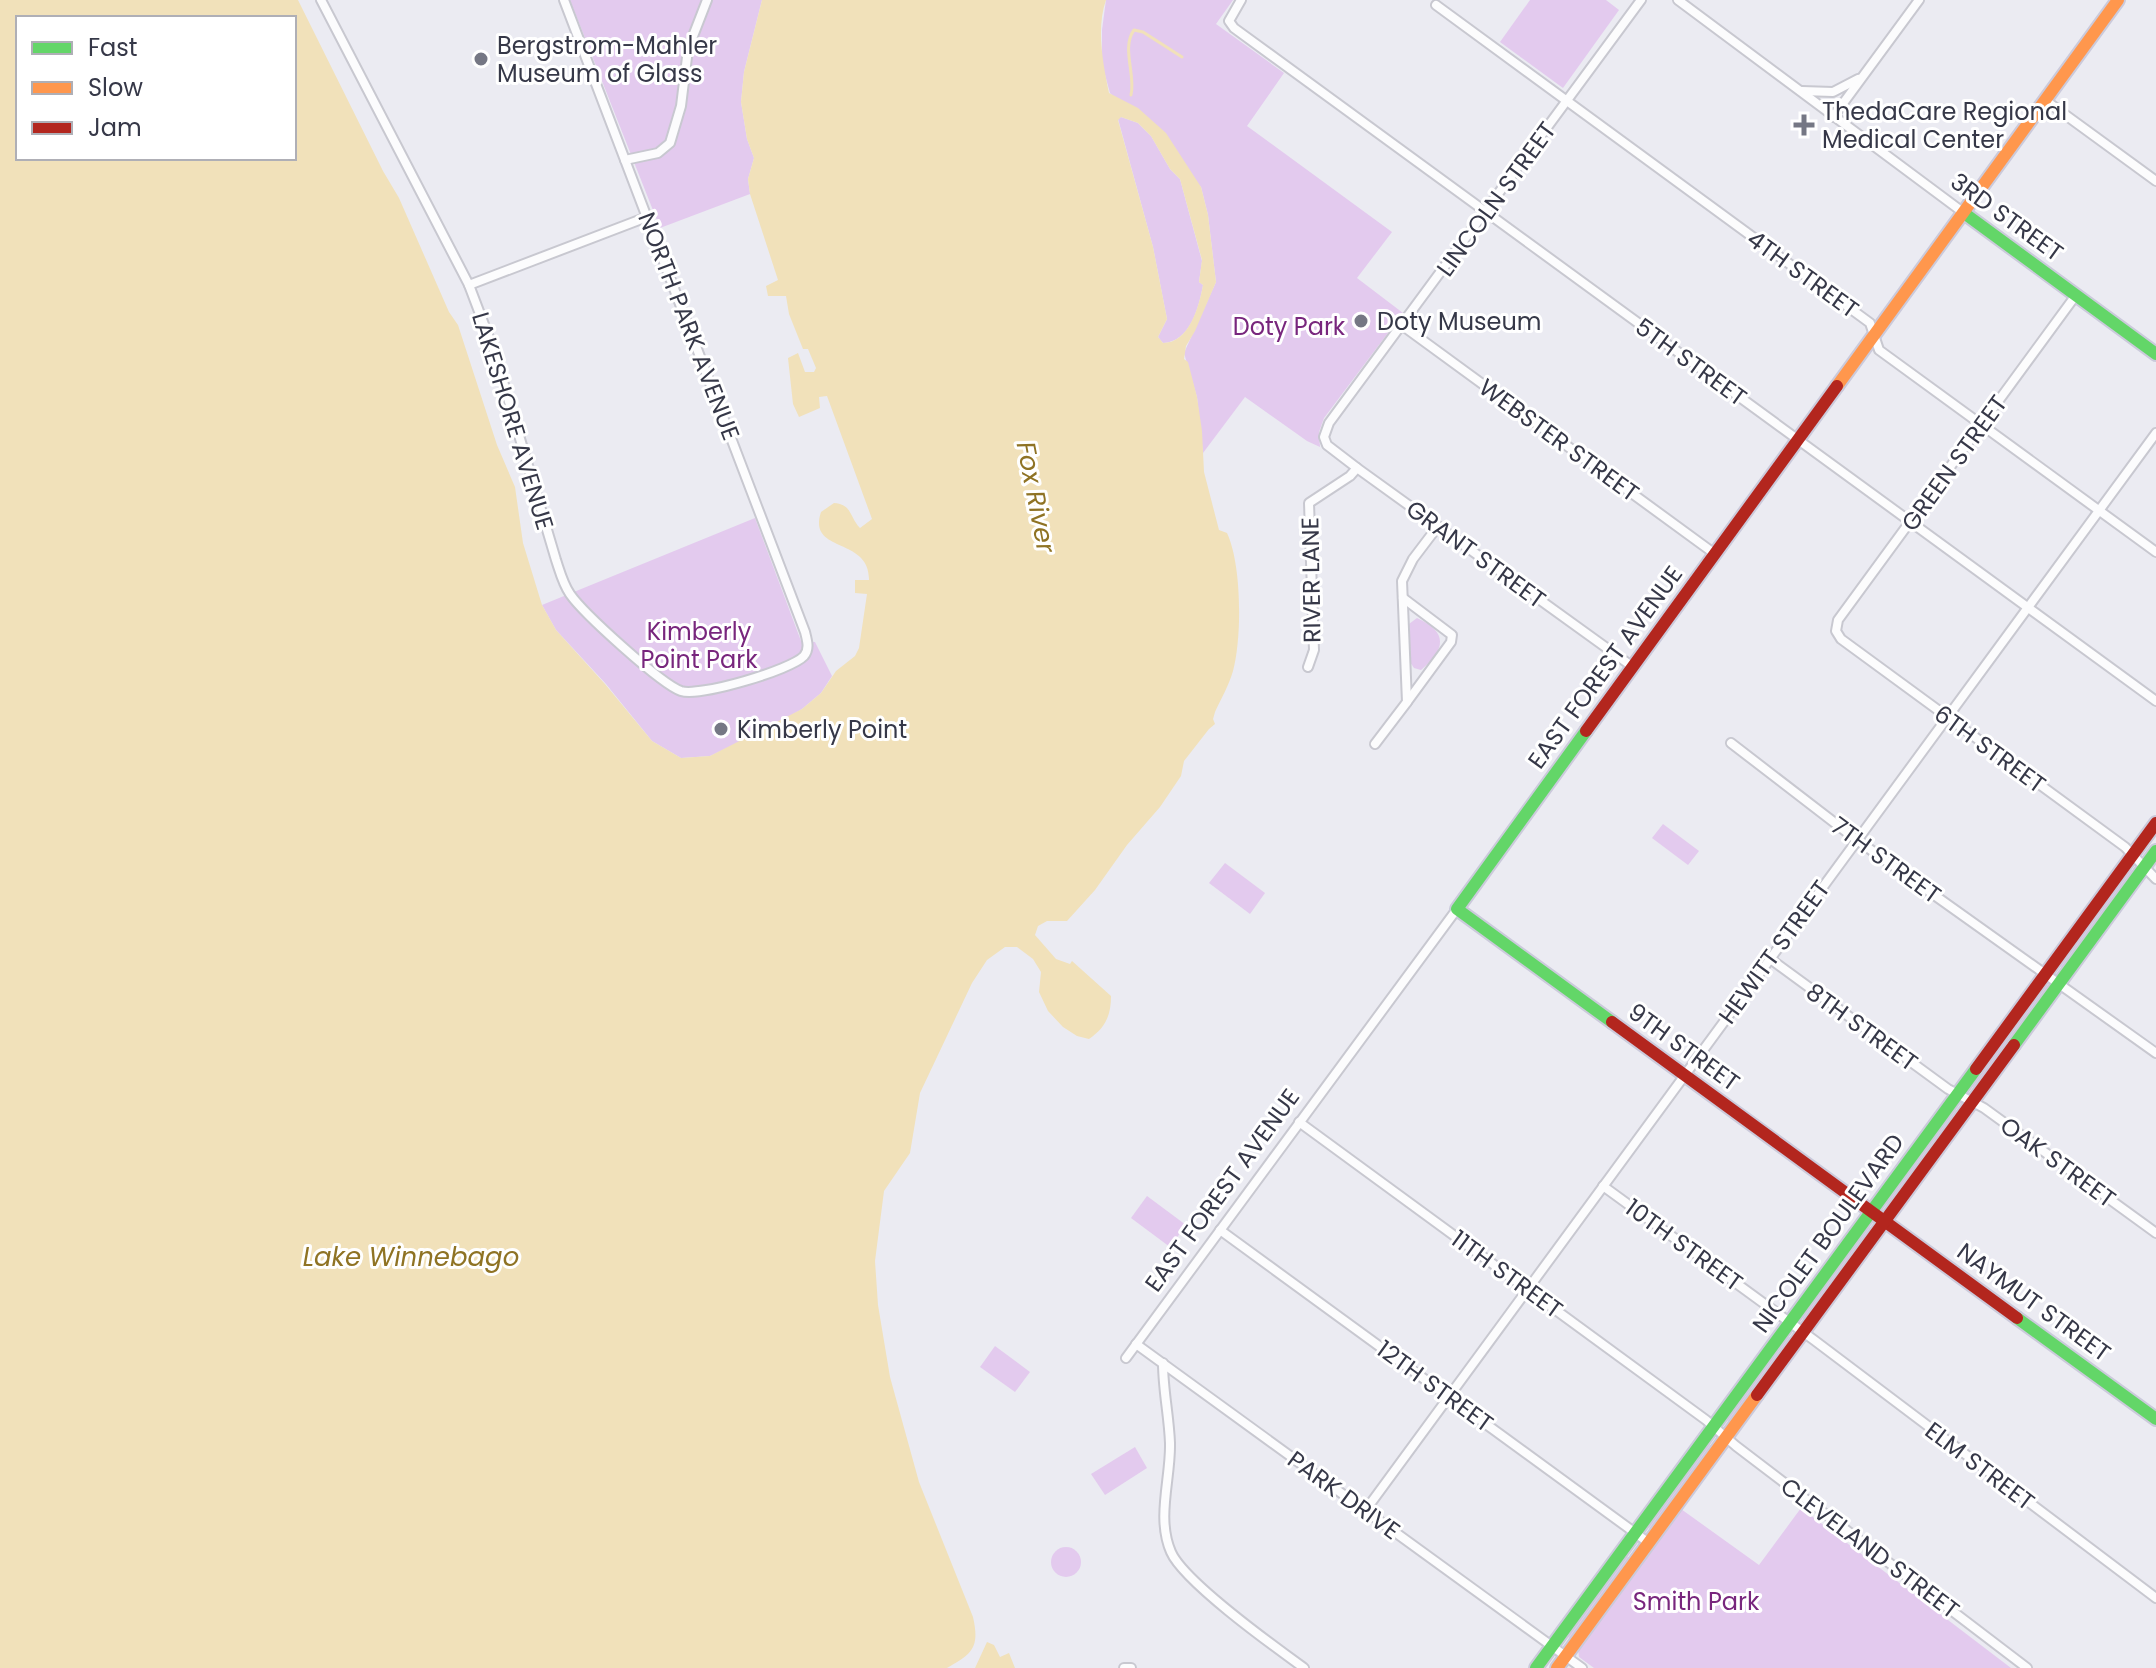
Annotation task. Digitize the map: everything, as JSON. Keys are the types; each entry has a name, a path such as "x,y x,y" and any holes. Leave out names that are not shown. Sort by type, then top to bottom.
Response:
{"street":[{"name":"LAKESHORE AVENUE","path":"321,0 469,285 494,351 563,582 581,608 656,675 681,691 701,692 723,687 785,667 805,653"},
{"name":"NORTH PARK AVENUE","path":"564,0 795,601 808,647 805,653"},
{"path":"625,160 658,153 670,143 681,106 688,49 707,0"},
{"name":"5TH STREET","path":"1241,0 1229,21 1246,37 2156,701"},
{"name":"LINCOLN STREET","path":"1324,437 1329,423 1641,0"},
{"name":"3RD STREET","path":"1678,0 2156,354"},
{"path":"1833,117 1919,0"},
{"name":"EAST FOREST AVENUE","path":"1126,1358 1457,909 2113,4"},
{"name":"4TH STREET","path":"1436,5 1870,323 1879,350 2156,552"},
{"path":"1802,91 1833,92 1865,73"},
{"path":"2045,100 2156,181"},
{"path":"469,285 647,217"},
{"name":"GREEN STREET","path":"1836,631 1838,620 2076,295"},
{"name":"WEBSTER STREET","path":"1403,326 1715,554"},
{"name":"HEWITT STREET","path":"1365,1511 2156,433"},
{"name":"GRANT STREET","path":"1324,437 1327,445 1357,468 1633,667"},
{"name":"RIVER LANE","path":"1308,667 1314,650 1309,503 1357,468"},
{"path":"1407,702 1402,581 1407,568 1438,526"},
{"path":"1375,744 1451,642 1452,635 1403,598"},
{"name":"6TH STREET","path":"1836,631 1841,639 2134,855 2156,879"},
{"name":"7TH STREET","path":"1731,743 1857,840 2156,1053"},
{"name":"NICOLET BOULEVARD","path":"1536,1668 2156,823"},
{"name":"NICOLET BOULEVARD","path":"1557,1668 2156,851"},
{"name":"9TH STREET","path":"1457,909 1885,1221"},
{"name":"8TH STREET","path":"1769,958 1957,1094"},
{"name":"OAK STREET","path":"1957,1094 1984,1108 2156,1233"},
{"name":"11TH STREET","path":"1299,1122 1714,1427"},
{"name":"10TH STREET","path":"1603,1186 1803,1333"},
{"name":"NAYMUT STREET","path":"1885,1221 2156,1419"},
{"name":"12TH STREET","path":"1220,1230 1649,1543"},
{"name":"ELM STREET","path":"1803,1333 2156,1598"},
{"name":"PARK DRIVE","path":"1136,1344 1582,1668"},
{"path":"1163,1363 1170,1445 1165,1507 1171,1551 1184,1571 1261,1639 1304,1668"},
{"name":"CLEVELAND STREET","path":"1714,1427 2027,1668"},
{"path":"1124,1668 1131,1668"}],"green space":[{"path":"570,0 762,0 744,72 741,102 747,139 754,158 748,179 750,194 660,228"},
{"name":"Doty Park","path":"1106,0 1233,0 1216,24 1284,73 1247,126 1392,232 1357,278 1403,313 1324,418 1319,432 1320,447 1245,397 1203,453 1197,397 1184,353 1216,282 1208,215 1201,187 1110,93 1102,64"},
{"path":"1530,0 1606,0 1619,10 1563,88 1500,42"},
{"name":"Doty Park","path":"1121,117 1138,123 1151,136 1170,169 1180,179 1202,261 1199,282 1203,285 1192,322 1180,337 1163,343 1158,337 1167,319 1153,247 1118,119"},
{"name":"Kimberly Point Park","path":"755,518 801,641 815,642 832,676 821,693 802,709 768,729 710,756 681,758 652,741 606,684 556,630 542,605"},
{"path":"1417,618 1434,629 1440,641 1435,655 1421,670 1414,668 1410,662 1409,624"},
{"path":"1663,824 1699,851 1688,865 1652,838"},
{"path":"1225,863 1265,893 1250,914 1209,883"},
{"path":"2128,870 2133,870 2134,874 2064,969 2061,968 2060,963"},
{"path":"2048,985 2049,988 1976,1089 1973,1088 1972,1083 2042,986"},
{"path":"1953,1109 1960,1111 1887,1206 1886,1201"},
{"path":"1147,1196 1186,1225 1170,1247 1131,1218"},
{"path":"1867,1226 1873,1228 1803,1319 1802,1315"},
{"path":"1787,1336 1793,1339 1731,1423 1728,1422 1727,1418"},
{"path":"995,1346 1030,1372 1015,1392 980,1367"},
{"path":"1707,1444 1714,1446 1650,1529 1648,1525"},
{"path":"1135,1447 1147,1468 1105,1495 1091,1474"},
{"name":"Smith Park","path":"1801,1508 2011,1668 1594,1668 1579,1657 1578,1649 1681,1509 1759,1565"},
{"path":"1066,1547 1072,1548 1080,1556 1080,1568 1072,1576 1066,1577 1060,1576 1052,1568 1051,1562 1052,1556 1060,1548"},
{"path":"1625,1556 1631,1558 1569,1639 1568,1634"}],"water":[{"name":"Lake Winnebago","path":"0,0 298,0 399,198 449,312 458,325 497,445 515,487 523,543 542,605 556,630 652,741 681,758 710,756 802,709 821,693 836,671 855,656 859,648 867,594 855,593 855,580 869,580 867,566 860,557 830,540 819,525 821,512 834,503 848,509 860,528 872,519 827,396 819,397 820,408 799,417 793,404 788,358 798,353 805,372 814,372 816,368 808,349 803,349 789,314 786,296 768,296 766,286 778,280 750,194 748,179 754,158 747,139 741,102 744,72 762,0 1106,0 1101,34 1109,93 1138,108 1166,133 1201,187 1208,215 1216,282 1186,346 1184,359 1188,362 1197,397 1204,472 1219,530 1227,533 1236,563 1238,640 1233,671 1215,712 1215,724 1184,761 1181,776 1160,807 1067,921 1047,921 1038,926 1035,935 1056,959 1070,964 1072,961 1111,996 1110,1010 1103,1026 1089,1039 1063,1027 1048,1011 1039,992 1041,972 1033,959 1017,947 1005,947 987,960 972,983 920,1093 910,1153 884,1191 875,1261 878,1305 890,1377 919,1482 973,1617 975,1636 972,1649 947,1668 0,1668","holes":["1121,117 1138,123 1151,136 1170,169 1180,179 1202,260 1199,282 1203,285 1191,322 1180,337 1163,343 1158,337 1167,319 1153,247 1118,120"]},
{"path":"987,1642 994,1645 1000,1657 1009,1653 1015,1668 975,1668"}],"waterway":[{"path":"1131,95 1129,45 1134,30 1143,32 1182,57"}],"traffic: fast":[{"path":"1964,213 2156,354"},
{"path":"1586,731 1457,909 1612,1022"},
{"path":"2014,1045 2156,851"},
{"path":"1536,1668 1976,1069"},
{"path":"2017,1318 2156,1419"}],"traffic: slow":[{"path":"1837,386 2118,0"},
{"path":"1557,1668 1757,1395"}],"traffic: jam":[{"path":"1586,731 1837,386"},
{"path":"1976,1069 2156,823"},
{"path":"1612,1022 2017,1318"},
{"path":"1757,1395 2014,1045"}],"place":[{"name":"Bergstrom-Mahler Museum of Glass","path":"481,59"},
{"name":"ThedaCare Regional Medical Center","path":"1804,125"},
{"name":"Doty Museum","path":"1361,321"},
{"name":"Kimberly Point","path":"721,729"}],"water label":[{"name":"Fox River","path":"1036,497"}]}
